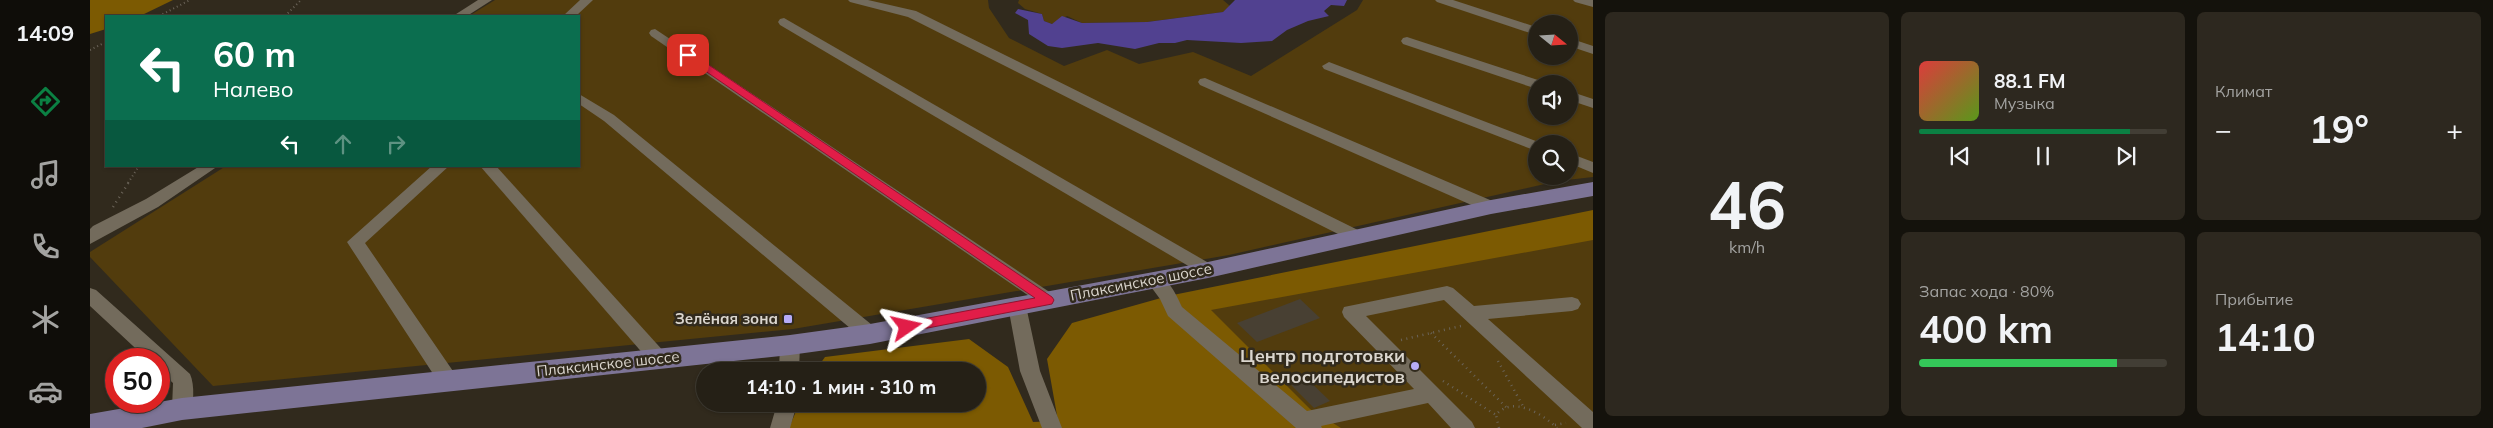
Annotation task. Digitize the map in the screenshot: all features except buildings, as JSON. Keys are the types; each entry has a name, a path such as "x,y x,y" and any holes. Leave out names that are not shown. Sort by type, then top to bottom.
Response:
{"main road":[{"name":"Плаксинское шоссе","path":"90,426 182,409 790,345 870,334 1208,270 1491,207 1593,189"}],"street":[{"path":"461,15 486,0"},
{"path":"570,15 587,0"},
{"path":"854,0 912,14 1358,236"},
{"path":"1441,0 1528,28"},
{"path":"1579,0 1593,4"},
{"path":"784,22 1208,270"},
{"path":"655,33 1048,300"},
{"path":"1407,40 1528,81"},
{"path":"1578,45 1593,50"},
{"path":"1329,66 1528,143"},
{"path":"1205,82 1491,207"},
{"path":"580,99 609,118 870,334"},
{"path":"1578,99 1593,104"},
{"path":"1578,162 1593,168"},
{"path":"94,234 210,167"},
{"path":"441,167 355,242 448,380"},
{"path":"488,167 660,358"},
{"path":"1155,280 1168,296 1174,311 1306,424 1437,387"},
{"path":"1465,428 1437,387 1351,312 1447,293 1468,319 1593,425"},
{"path":"90,295 183,380 182,409"},
{"path":"1468,319 1572,304"},
{"path":"1017,306 1030,371 1052,428"},
{"path":"789,362 790,345"},
{"path":"780,428 785,412"}],"path":[{"path":"161,15 190,0"},
{"path":"286,15 301,0"},
{"path":"90,50 105,42"},
{"path":"94,234 137,167"},
{"path":"1393,342 1431,333 1468,319"},
{"path":"1431,333 1506,407"},
{"path":"1497,359 1524,408"},
{"path":"1437,387 1496,415"},
{"path":"1496,415 1506,407 1524,408 1546,418 1556,427 1572,421"},
{"path":"1496,415 1499,428"}],"shaded area":[{"path":"90,0 173,0 142,15 105,15 105,29 90,34"},
{"path":"495,0 988,0 989,8 1009,38 1064,66 1107,50 1139,64 1193,52 1251,76 1357,10 1363,0 1593,0 1593,177 1578,179 1578,135 1528,135 1528,185 1540,185 1229,255 793,329 213,386 90,257 90,252 224,167 580,167 580,15 471,15"},
{"path":"1019,0 1223,0 1230,6 1223,12 1147,22 1082,23 1067,16 1052,24 1044,21 1042,14 1025,9 1018,3"},
{"path":"1235,0 1347,0 1344,6 1331,5 1324,11 1329,16 1308,21 1287,30 1272,41 1241,43 1187,40 1175,43 1159,43 1135,49 1098,43 1062,48 1048,46 1029,34 1028,20 1015,13 1018,9 1042,14 1044,21 1052,24 1062,16 1082,23 1147,22 1223,12"},
{"path":"1593,210 1593,240 1211,310 1310,409 1341,428 789,428 796,412 986,412 986,362 821,362 825,357 969,339 1008,367 1033,422 1058,421 1047,359 1072,323 1168,296"},
{"name":"Центр подготовки велосипедистов","path":"1593,228 1593,428 1312,428 1174,311"}],"place":[{"name":"Зелёная зона","path":"788,319"},
{"name":"Центр подготовки велосипедистов","path":"1415,366"}],"route":[{"path":"688,55 1048,300 907,327"}]}
